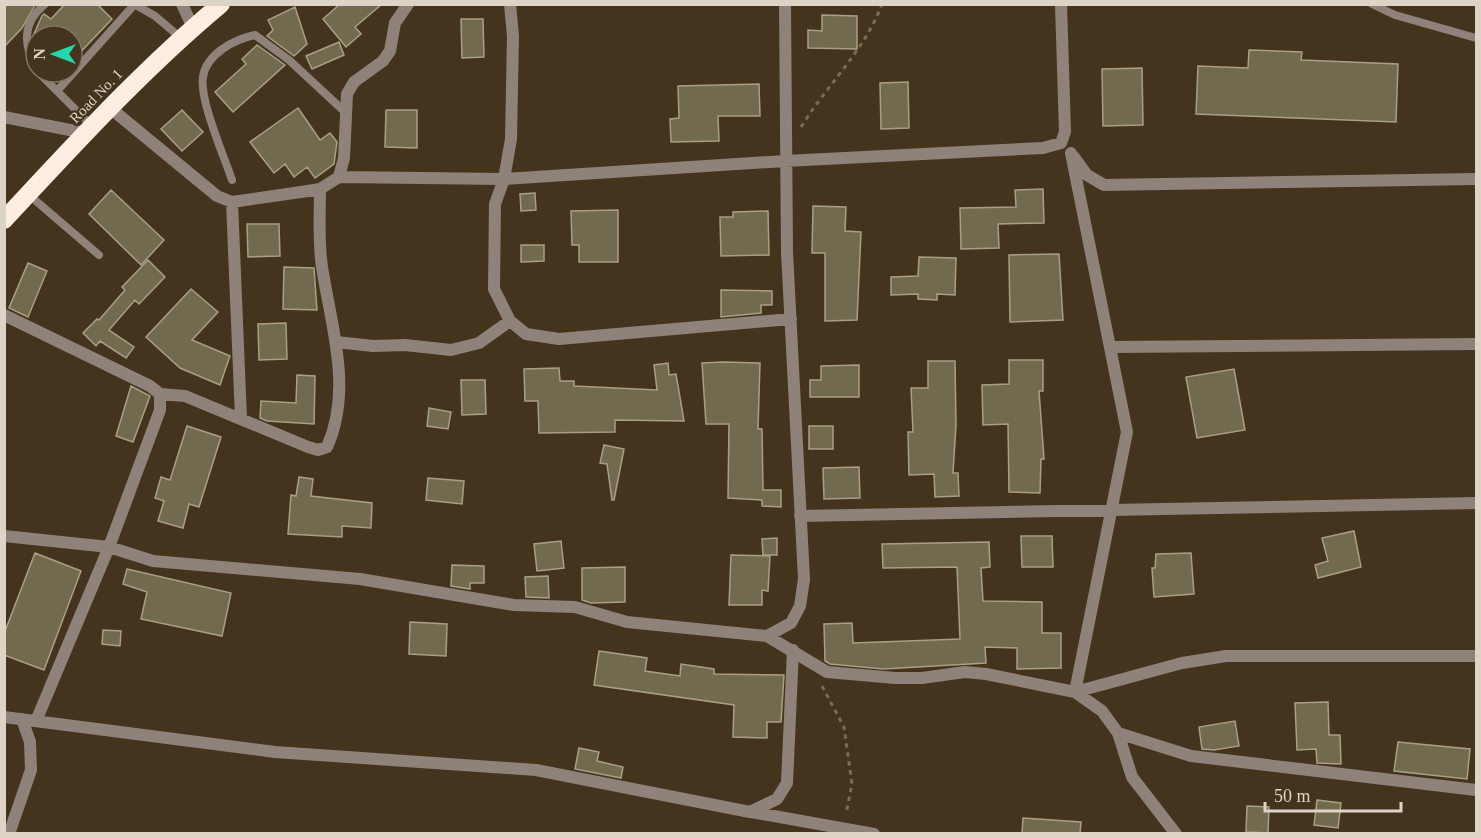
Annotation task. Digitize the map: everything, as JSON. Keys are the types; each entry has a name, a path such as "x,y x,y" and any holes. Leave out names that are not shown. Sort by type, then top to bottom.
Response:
{"highway":[{"name":"Road No. 1","path":"4,220 109,107 221,4"}],"street":[{"path":"182,4 187,33"},
{"path":"339,177 344,158 347,94 354,82 383,61 390,51 395,23 408,4"},
{"path":"510,4 513,92 511,139 504,179 495,204 494,289 510,321 526,334 559,339 791,319"},
{"path":"767,636 791,623 800,606 804,579 785,161 785,4"},
{"path":"1061,4 1065,132 1061,143"},
{"path":"109,107 217,196 232,202 320,189 339,177 504,179 785,161 1042,148 1061,143"},
{"path":"4,117 88,130"},
{"path":"1061,143 1087,175 1104,185 1476,179"},
{"path":"1071,153 1127,432 1075,692"},
{"path":"4,315 150,386 160,394 185,396 308,447 318,450 327,447 337,412 340,369 330,300 322,266 320,189"},
{"path":"232,202 241,418"},
{"path":"336,342 451,350 479,343 510,321"},
{"path":"1110,347 1476,344"},
{"path":"36,721 109,547 160,410 160,394"},
{"path":"800,516 1111,512 1476,503"},
{"path":"4,536 109,547 153,561 360,579 514,605 575,608 627,622 767,636 826,672 895,678 922,678 965,672 1075,692 1102,711 1118,733 1132,777 1176,834"},
{"path":"750,812 777,799 787,783 793,650"},
{"path":"1075,692 1182,663 1226,656 1476,656"},
{"path":"4,717 275,752 536,770 874,834"},
{"path":"9,834 31,770 30,742 22,719"},
{"path":"1118,733 1191,756 1476,790"}],"lane":[{"path":"32,24 45,4"},
{"path":"57,91 134,4 187,33"},
{"path":"1372,4 1395,15 1476,38"},
{"path":"232,180 202,90 203,74 222,48 238,39 255,35 289,60 345,112"},
{"path":"50,84 88,130"},
{"path":"28,195 99,255"}],"path":[{"path":"785,161 821,95 874,27 882,4"},
{"path":"820,685 844,727 852,784 845,829"}],"building":[{"path":"4,4 35,5 22,28 4,47"},
{"path":"65,4 97,4 112,19 84,48 84,24 38,24 44,14 51,19"},
{"path":"340,4 382,4 355,27 361,34 346,47 323,19"},
{"path":"295,7 307,44 294,56 267,36 273,30 268,20"},
{"path":"822,15 857,16 857,49 808,48 808,30 822,31"},
{"path":"461,19 483,19 484,57 462,58"},
{"path":"339,42 344,55 312,69 306,56"},
{"path":"257,45 285,65 233,112 215,92 246,64 242,59"},
{"path":"1249,50 1302,52 1301,60 1398,64 1396,122 1196,114 1198,66 1248,68"},
{"path":"1142,68 1143,125 1103,126 1102,69"},
{"path":"908,82 909,128 881,129 880,83"},
{"path":"759,84 760,116 718,116 719,141 671,142 670,119 679,118 678,86"},
{"path":"298,108 320,140 330,133 337,142 334,164 315,178 307,167 294,177 285,164 274,173 250,142"},
{"path":"182,110 203,132 182,151 161,129"},
{"path":"386,110 417,110 417,148 385,147"},
{"path":"1043,189 1044,223 998,224 999,248 961,249 960,208 1016,207 1015,190"},
{"path":"111,190 164,240 141,265 89,214"},
{"path":"535,193 536,210 521,211 520,194"},
{"path":"813,206 846,207 845,231 861,232 857,320 825,321 825,253 812,253"},
{"path":"618,210 618,262 579,262 579,245 572,245 571,211"},
{"path":"768,211 769,255 721,256 720,217 733,217 733,212"},
{"path":"247,224 279,224 280,256 248,257"},
{"path":"521,245 544,245 544,261 521,262"},
{"path":"1059,254 1063,320 1010,322 1009,255"},
{"path":"919,257 956,258 955,295 937,294 937,300 918,299 918,294 891,295 891,277 918,276"},
{"path":"148,260 165,277 139,304 135,300 109,330 134,347 126,358 100,341 96,346 83,333 97,319 99,320 125,290 122,287"},
{"path":"28,263 47,271 28,317 9,308"},
{"path":"284,267 314,268 317,310 283,309"},
{"path":"191,289 218,312 192,340 230,356 220,385 180,368 146,337"},
{"path":"721,290 772,291 772,305 761,305 761,313 721,317"},
{"path":"286,323 287,359 259,360 258,324"},
{"path":"1009,360 1043,360 1043,391 1039,391 1044,459 1041,459 1040,493 1009,492 1008,424 983,425 982,385 1009,384"},
{"path":"928,361 955,361 956,425 953,473 958,473 959,496 935,497 934,474 909,475 908,432 913,432 911,388 928,388"},
{"path":"668,363 669,375 676,374 684,421 615,420 615,432 539,433 538,401 525,401 524,369 559,368 560,381 574,381 574,386 657,390 654,365"},
{"path":"702,363 760,363 758,429 762,429 763,490 781,490 781,507 762,506 762,500 728,498 729,424 706,424"},
{"path":"859,365 859,397 810,397 810,380 821,380 821,366"},
{"path":"1234,369 1245,430 1197,438 1186,377"},
{"path":"297,375 315,376 314,424 267,421 260,418 261,401 296,403"},
{"path":"461,380 485,380 486,414 462,415"},
{"path":"131,386 150,396 133,442 116,436"},
{"path":"429,408 451,412 448,429 427,426"},
{"path":"187,426 221,437 199,507 189,504 183,528 158,521 164,501 155,498 161,477 170,480"},
{"path":"809,426 833,426 833,449 809,449"},
{"path":"604,445 624,449 614,500 612,500 607,464 600,463"},
{"path":"859,467 860,498 824,499 823,468"},
{"path":"299,477 313,479 311,496 372,503 371,528 342,526 342,537 288,534 291,495 296,496"},
{"path":"428,478 464,481 462,504 426,500"},
{"path":"1354,531 1361,567 1318,578 1315,565 1328,561 1322,538"},
{"path":"1021,536 1052,536 1053,567 1022,567"},
{"path":"777,538 777,555 763,555 762,539"},
{"path":"561,541 564,568 537,571 534,544"},
{"path":"989,542 990,567 981,568 983,601 1042,602 1042,633 1061,633 1061,668 1017,669 1017,648 985,647 986,663 883,669 830,664 825,661 824,624 852,623 853,643 960,639 957,567 883,568 882,544"},
{"path":"35,553 81,571 44,670 4,655 4,634"},
{"path":"1191,553 1194,594 1154,597 1152,568 1155,568 1156,554"},
{"path":"731,555 770,556 768,591 762,590 762,605 729,605"},
{"path":"452,565 484,566 484,583 470,583 470,589 451,586"},
{"path":"625,567 625,602 591,603 582,600 582,568"},
{"path":"127,569 231,593 222,636 141,619 147,592 123,584"},
{"path":"548,576 549,598 526,597 525,577"},
{"path":"410,622 447,624 446,656 409,654"},
{"path":"103,630 121,631 120,646 102,644"},
{"path":"599,651 647,658 645,671 680,676 681,664 714,669 714,674 784,675 781,722 767,722 767,738 733,737 734,705 594,685"},
{"path":"1328,702 1329,735 1340,735 1341,764 1317,763 1316,749 1297,750 1295,703"},
{"path":"1235,721 1239,746 1214,750 1202,749 1199,727"},
{"path":"1398,742 1470,749 1467,779 1394,771"},
{"path":"579,748 599,752 597,761 623,767 621,778 575,769"},
{"path":"1317,800 1341,803 1338,828 1314,825"},
{"path":"1247,806 1269,807 1268,833 1246,832"},
{"path":"1023,818 1081,822 1080,834 1022,834"}]}
